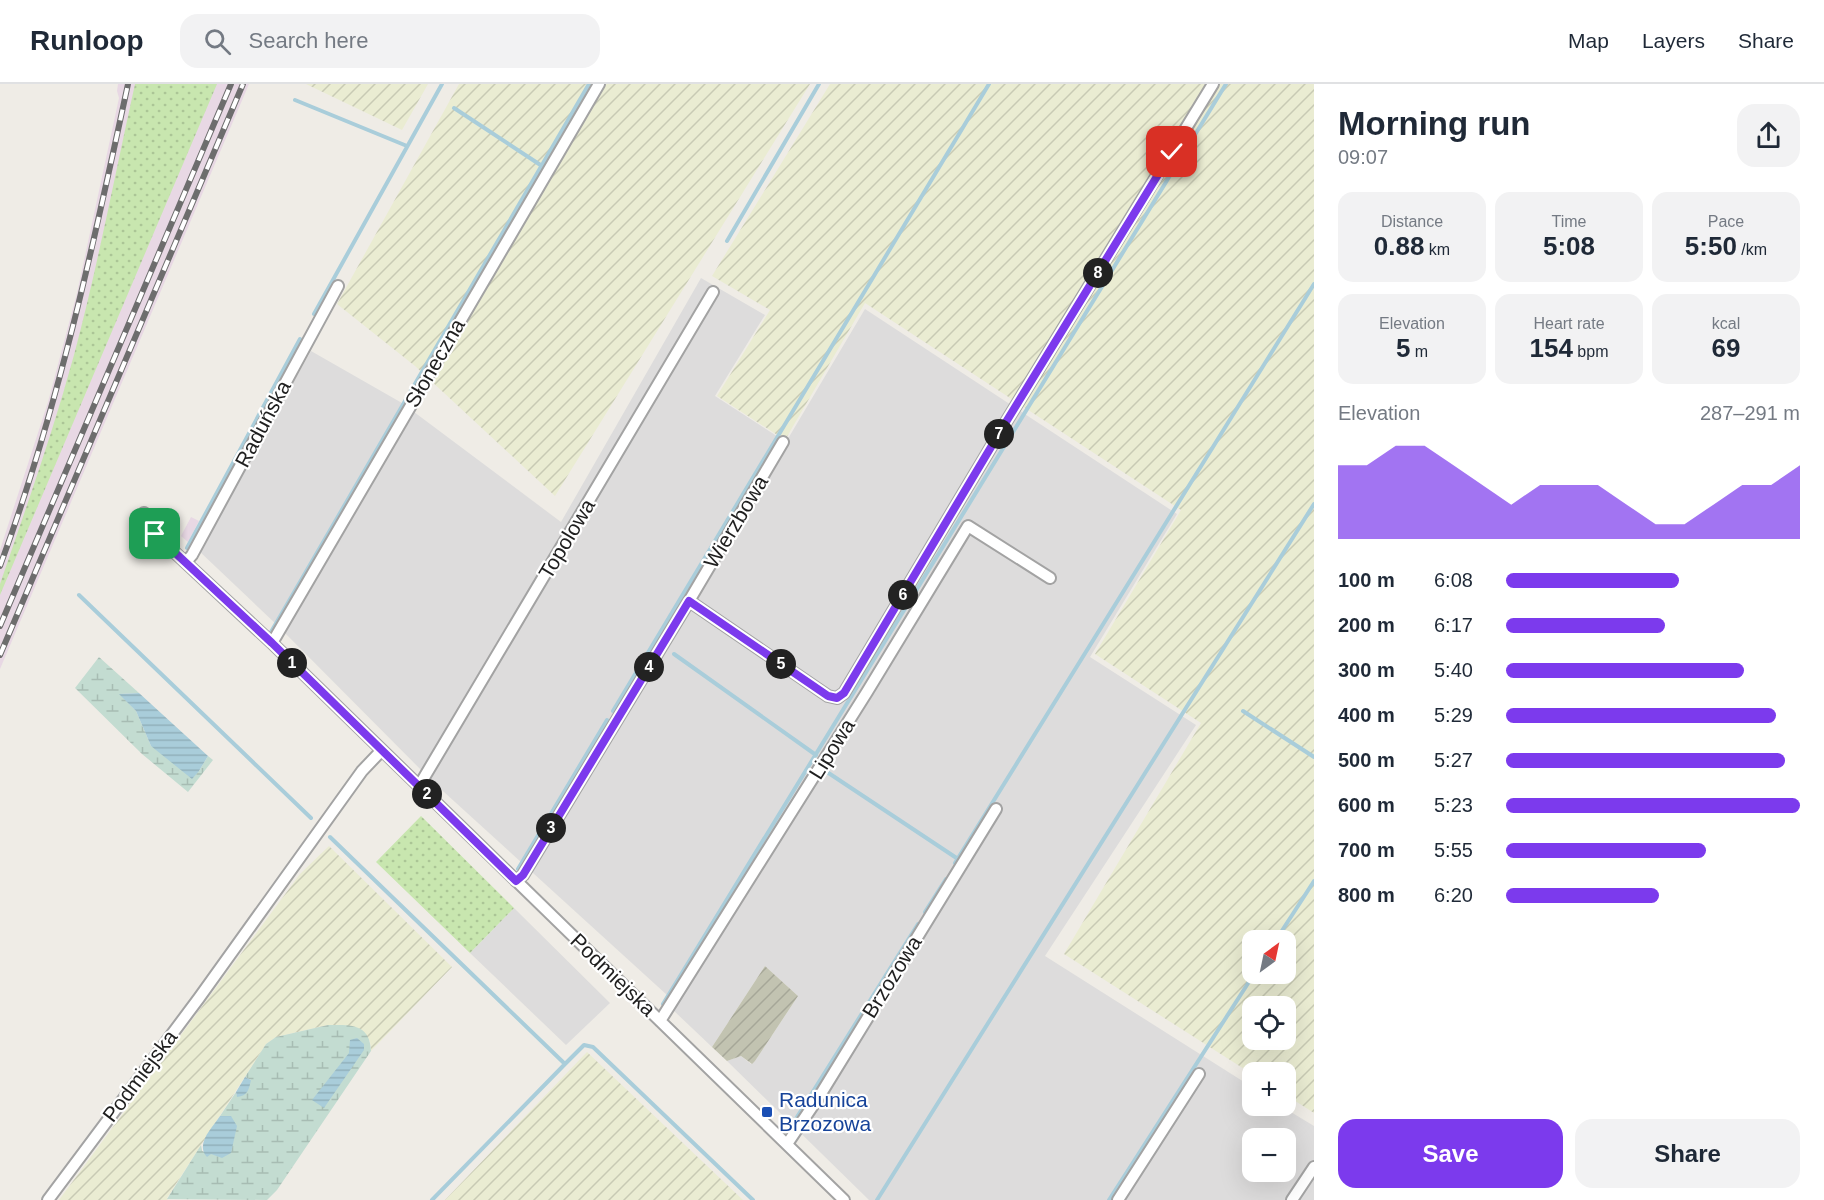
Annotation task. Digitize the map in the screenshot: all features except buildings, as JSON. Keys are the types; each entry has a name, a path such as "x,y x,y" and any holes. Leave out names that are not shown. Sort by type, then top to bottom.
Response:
{"street":[{"name":"Słoneczna","path":"272,643 600,84"},
{"path":"689,601 828,696 837,698 844,693 1006,422 1213,84"},
{"name":"Raduńska","path":"186,562 192,555 338,286"},
{"name":"Topolowa","path":"419,786 713,292"},
{"name":"Wierzbowa","path":"516,881 523,875 783,442"},
{"name":"Podmiejska","path":"144,513 155,534 272,643 844,1200"},
{"name":"Lipowa","path":"660,1021 867,692 968,526 1050,578"},
{"name":"Podmiejska","path":"48,1200 199,998 362,771 382,750"},
{"name":"Brzozowa","path":"787,1144 822,1092 996,809"},
{"path":"1118,1200 1199,1074"},
{"path":"1292,1200 1314,1167"}],"shaded area":[{"path":"118,84 249,84 0,669 0,550 48,402 77,293 119,98"},
{"path":"306,84 428,84 402,130"},
{"path":"459,84 810,84 555,496 415,366 337,304"},
{"path":"830,84 1314,84 1314,1113 1296,1101 1296,1062 1242,1062 1242,1068 1064,954 1201,723 1095,654 1181,510 865,303 785,440 717,396 770,310 712,276"},
{"path":"701,278 765,315 715,396 786,442 865,309 1177,514 1090,657 1196,725 1045,956 1242,1081 1242,1116 1296,1115 1314,1126 1314,1200 869,1200 727,1061 741,1056 751,1064 755,1061 798,996 765,966 712,1047 673,1010 667,995 433,782 277,625 198,550 311,351 402,403 561,522"},
{"path":"191,517 199,521 188,542 181,536"},
{"path":"329,846 452,967 371,1051 370,1041 328,1025 276,1037 266,1044 167,1198 168,1200 59,1200 300,874"},
{"path":"514,908 610,1003 566,1045 470,953"},
{"path":"765,966 798,996 752,1064 741,1056 727,1061 712,1047"},
{"path":"587,1052 743,1200 445,1200"}],"green space":[{"path":"135,84 217,84 0,595 0,584 66,384 83,321"},
{"path":"99,657 139,693 120,694 136,711 151,746 199,771 208,756 213,760 188,792 142,754 75,688"},
{"path":"421,816 514,908 470,953 376,862"},
{"path":"328,1025 351,1026 363,1030 370,1042 371,1051 277,1190 267,1200 167,1199 201,1145 202,1151 211,1154 231,1153 231,1116 220,1116 236,1092 237,1096 251,1080 245,1077 266,1044 276,1037"}],"water":[{"path":"139,693 208,756 192,779 151,746 136,711 119,694"},
{"path":"357,1038 364,1044 364,1050 324,1108 312,1100 349,1053 350,1040"},
{"path":"245,1077 251,1080 249,1089 246,1094 237,1097 236,1092"},
{"path":"220,1116 231,1116 237,1126 231,1153 222,1158 211,1154 207,1157 203,1147 204,1141"}],"waterway":[{"path":"314,314 442,84"},
{"path":"271,632 589,84"},
{"path":"727,241 819,84"},
{"path":"613,711 989,84"},
{"path":"663,1004 1226,84"},
{"path":"295,100 407,146"},
{"path":"454,108 542,166"},
{"path":"955,863 1314,284"},
{"path":"187,548 300,339"},
{"path":"877,1200 1314,504"},
{"path":"79,595 311,818"},
{"path":"674,654 816,755"},
{"path":"1243,711 1314,757"},
{"path":"518,869 607,720"},
{"path":"827,772 958,859"},
{"path":"330,837 565,1064 584,1045 593,1047 753,1200"},
{"path":"925,912 946,879"},
{"path":"1282,930 1314,881"},
{"path":"792,1125 918,924"},
{"path":"1109,1200 1248,984"},
{"path":"432,1200 565,1064"}],"railway":[{"path":"0,566 40,447 73,327 128,84"},
{"path":"0,626 231,84"},
{"path":"0,655 243,84"}],"place":[{"name":"Radunica Brzozowa","path":"767,1112"}],"route":[{"path":"155,534 272,643 516,881 523,875 689,601 828,696 837,698 844,693 1006,422 1172,152"}]}
